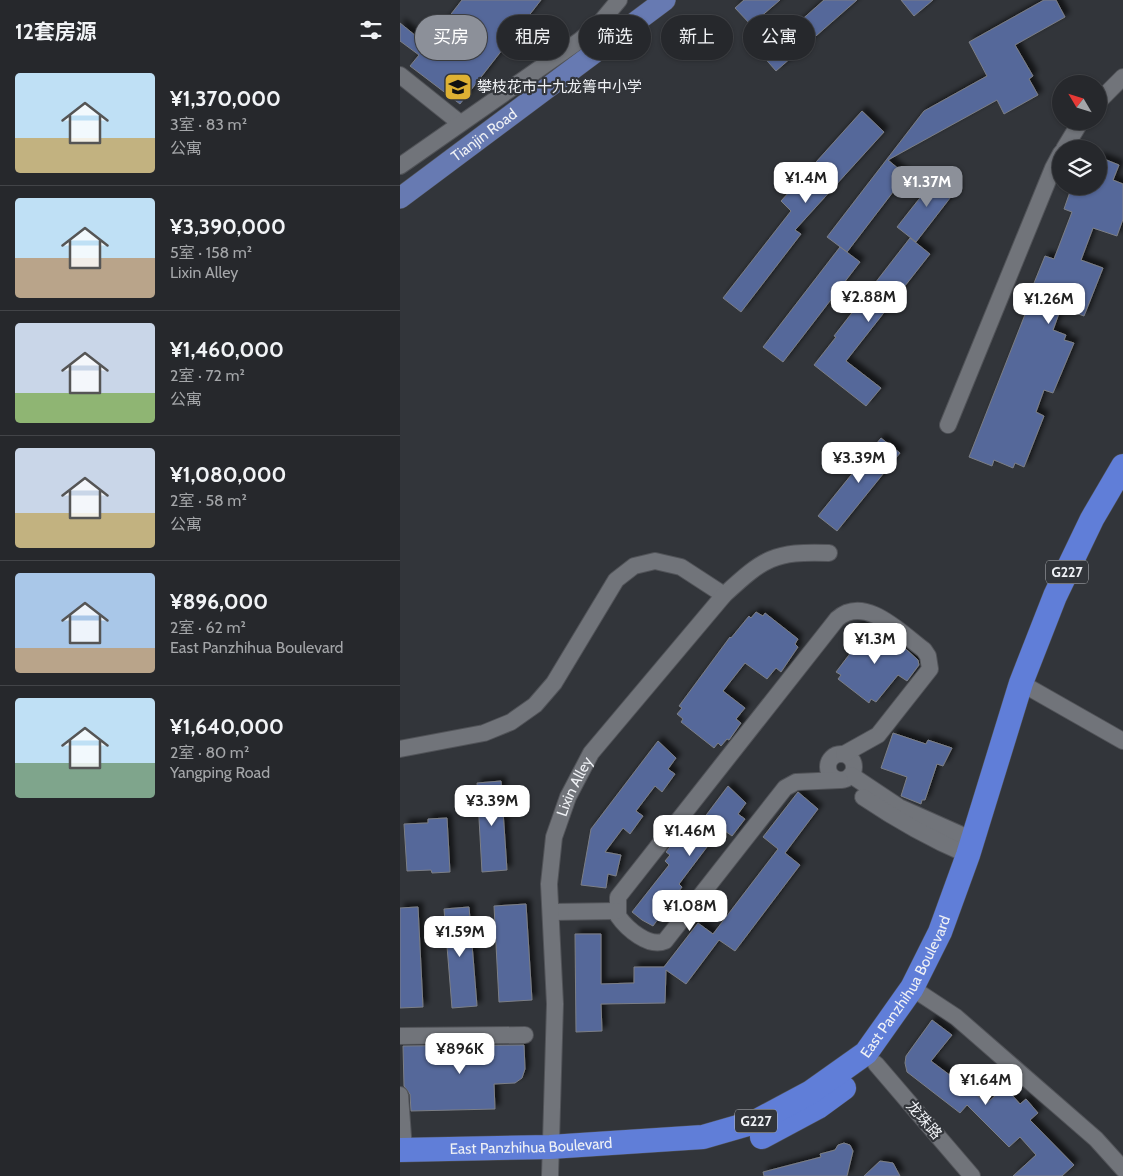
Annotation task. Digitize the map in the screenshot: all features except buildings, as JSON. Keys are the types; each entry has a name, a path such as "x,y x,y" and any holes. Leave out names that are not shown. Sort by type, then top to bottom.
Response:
{"highway":[{"name":"East Panzhihua Boulevard","path":"401,1155 550,1162 710,1152 762,1137 818,1107 876,1064 947,947 984,852 1028,687 1055,596 1092,520 1123,466"},
{"name":"East Panzhihua Boulevard","path":"550,1162 703,1137 755,1122 811,1092 866,1053 918,992 1028,687 1067,601 1123,492"}],"main road":[{"path":"400,180 641,0"},
{"name":"Tianjin Road","path":"400,198 664,0"}],"street":[{"path":"400,166 579,41 599,24 619,0"},
{"path":"400,75 460,123"},
{"path":"1108,92 1123,77"},
{"path":"948,424 1052,170"},
{"name":"Lixin Alley","path":"550,1162 555,1004 549,884 554,837 568,797 591,753 724,595 749,572 770,558 798,552 829,553"},
{"path":"400,749 484,733 510,722 535,705 554,683 612,586 634,566 655,561 680,567 724,595"},
{"path":"845,777 796,782 785,788 665,942 658,944 646,940 622,921 617,911 618,897 837,619 852,610 861,610 880,618 924,650 930,662 930,670 878,735 867,744 832,758 828,766 830,774 845,777 970,847"},
{"path":"1028,687 1123,741"},
{"path":"844,754 853,764 845,777"},
{"path":"855,792 937,842"},
{"path":"861,810 901,830 937,842 970,847"},
{"path":"551,912 617,911"},
{"path":"918,992 956,1017 1096,1139 1123,1169"},
{"path":"400,1036 525,1035"},
{"name":"龙珠路","path":"876,1064 972,1176"},
{"path":"400,1095 401,1155"}],"place":[{"name":"攀枝花市十九龙箐中小学","path":"458,87"}]}
